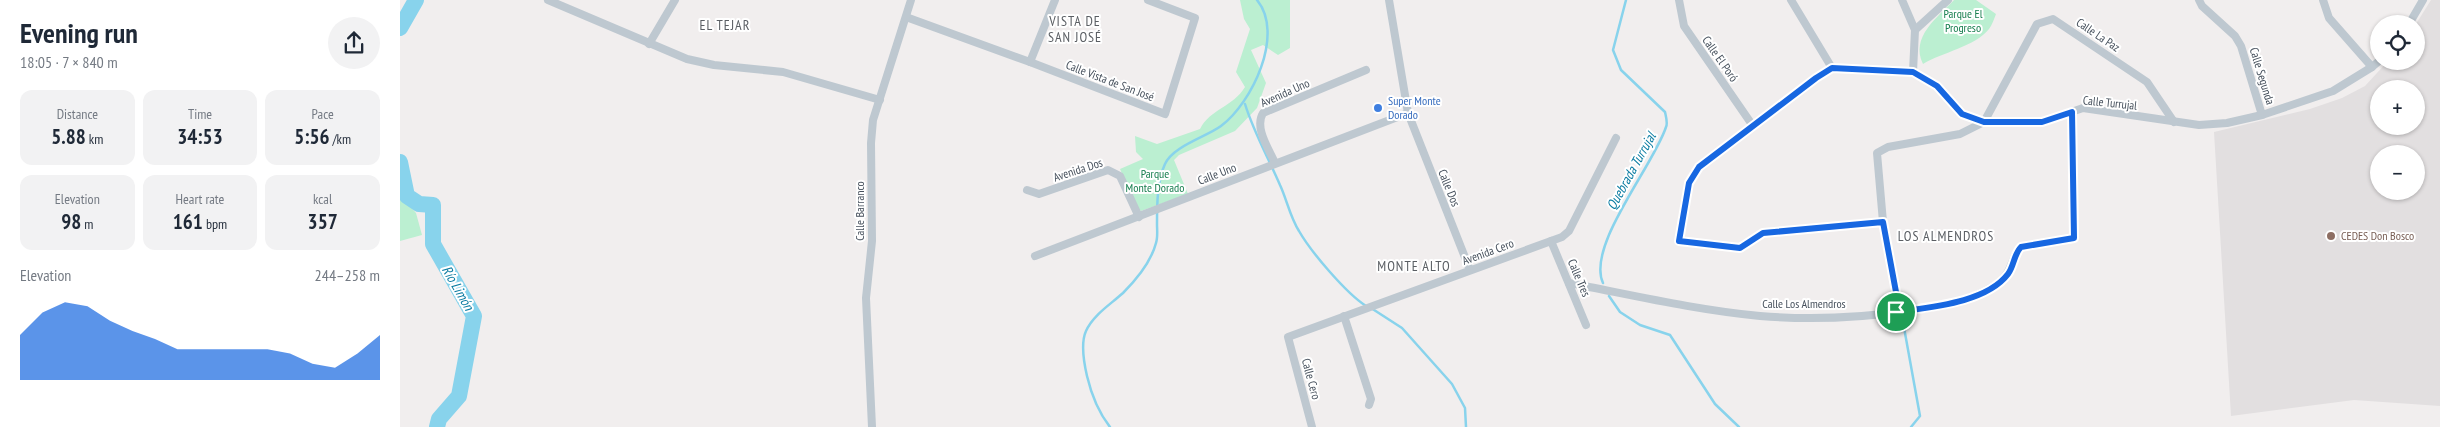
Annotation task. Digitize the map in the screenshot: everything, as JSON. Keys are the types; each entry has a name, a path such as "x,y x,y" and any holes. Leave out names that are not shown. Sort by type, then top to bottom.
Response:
{"street":[{"path":"548,0 687,59 714,65 783,72 880,100"},
{"path":"649,44 675,0"},
{"name":"Calle Barranco","path":"872,427 866,298 872,241 871,143 873,120 911,0"},
{"path":"1030,62 1055,0"},
{"name":"Calle Vista de San José","path":"906,17 1165,114 1195,18 1148,0"},
{"name":"Calle Dos","path":"1389,0 1408,113 1470,270"},
{"name":"Calle El Poró","path":"1679,0 1684,26 1753,126"},
{"path":"1792,0 1832,68 1753,126 1693,174 1689,183 1679,241 1740,248 1763,233 1883,222"},
{"path":"1902,0 1915,30 1913,72"},
{"path":"1915,30 1948,0"},
{"name":"Calle Segunda","path":"2199,0 2202,6 2234,36 2241,46 2262,115"},
{"path":"2323,0 2330,18 2370,65"},
{"path":"2414,15 2423,0"},
{"name":"Calle La Paz","path":"1984,122 2037,24 2053,19 2147,82 2174,122"},
{"name":"Calle Turrujal","path":"1832,68 1913,72 1937,86 1962,114 1984,122 2042,122 2083,108 2174,122 2208,125 2262,115 2333,91 2370,68"},
{"name":"Avenida Uno","path":"1275,164 1259,126 1259,119 1263,113 1366,70"},
{"name":"Calle Los Almendros","path":"1569,283 1710,309 1760,316 1824,318 1896,312 1961,303 1995,285 2008,275 2021,247 2074,238 2072,112"},
{"name":"Calle Uno","path":"1035,256 1408,113"},
{"path":"1896,312 1896,292 1883,222 1877,154 1888,147 1960,134 1984,122"},
{"name":"Avenida Cero","path":"1288,337 1562,237 1569,231 1616,138"},
{"name":"Avenida Dos","path":"1027,190 1039,194 1108,170 1120,176 1139,217"},
{"name":"Calle Tres","path":"1551,241 1586,325"},
{"path":"1344,316 1371,398 1369,405"},
{"name":"Calle Cero","path":"1288,337 1312,427"}],"shaded area":[{"name":"CEDES Don Bosco","path":"2431,0 2440,0 2440,406 2354,400 2231,416 2214,132 2310,109 2342,98 2365,86 2370,81 2370,135 2425,135 2425,80 2371,80 2380,70 2425,70 2425,15 2422,15"}],"green space":[{"name":"Parque Monte Dorado","path":"1240,0 1290,0 1290,48 1278,55 1263,45 1251,50 1266,83 1257,108 1235,131 1179,155 1174,160 1188,194 1141,211 1137,208 1120,169 1143,159 1136,152 1135,136 1157,144 1200,129 1204,122 1240,94 1245,87 1236,72 1250,29 1244,19"},
{"name":"Parque El Progreso","path":"1954,0 1976,0 1996,14 1992,24 1983,35 1967,45 1923,64 1920,45 1923,37 1933,21"},
{"path":"400,195 416,213 422,235 400,241"}],"waterway":[{"name":"Río Limón","path":"400,28 416,0"},
{"path":"1110,427 1096,403 1087,376 1083,347 1084,336 1089,325 1123,293 1143,270 1151,257 1157,238 1159,185 1162,171 1169,158 1182,147 1221,126 1244,101 1253,85 1261,67 1268,31 1265,14 1257,0"},
{"name":"Quebrada Turrujal","path":"1603,283 1600,267 1604,248 1612,227 1649,162 1667,124 1665,112 1621,70 1613,50 1626,0"},
{"path":"1245,104 1299,231 1329,272 1366,306"},
{"name":"Río Limón","path":"400,162 407,196 419,204 433,205 433,244 474,316 459,396 439,419 437,427"},
{"name":"Quebrada Turrujal","path":"1609,296 1620,312 1640,325 1670,335 1715,404 1739,427"},
{"path":"1371,308 1402,328 1452,384 1465,408 1466,427"},
{"path":"1903,322 1920,416 1911,427"}],"place":[{"name":"Super Monte Dorado","path":"1378,108"},
{"name":"CEDES Don Bosco","path":"2331,236"}],"district":[{"name":"EL TEJAR","path":"725,25"},
{"name":"VISTA DE SAN JOSÉ","path":"1075,30"},
{"name":"LOS ALMENDROS","path":"1946,236"},
{"name":"MONTE ALTO","path":"1414,266"}],"route":[{"path":"1832,68 1913,72 1937,86 1962,114 1984,122 2042,122 2072,112 2074,238 2021,247 2008,275 1995,285 1961,303 1896,312 1896,292 1883,222 1763,233 1740,248 1679,241 1689,183 1693,174 1699,167 1784,102 1832,68"}]}
